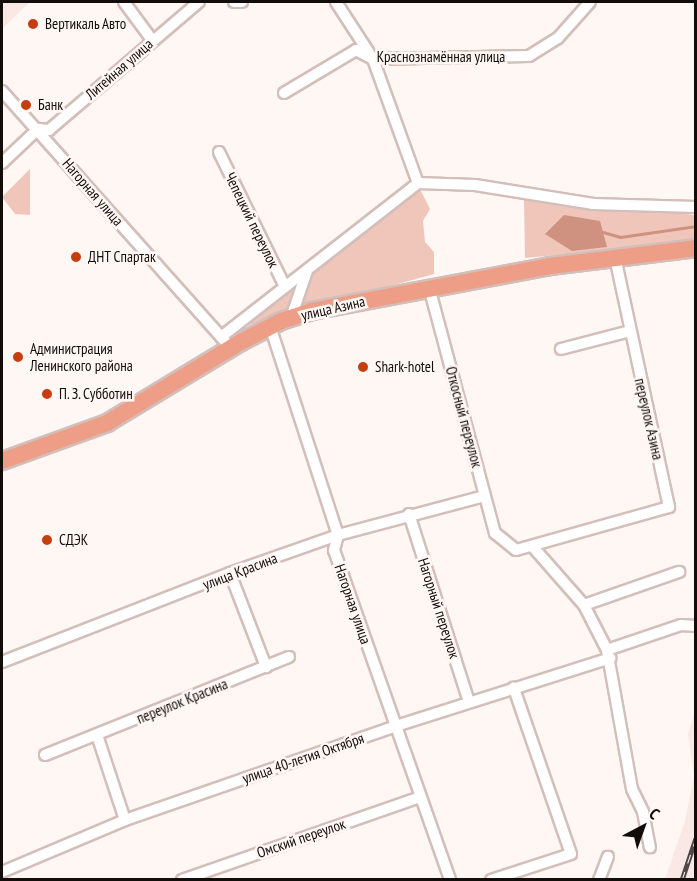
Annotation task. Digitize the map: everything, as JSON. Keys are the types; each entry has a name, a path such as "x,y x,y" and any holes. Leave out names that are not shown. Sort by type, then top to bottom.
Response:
{"main road":[{"name":"улица Азина","path":"2,461 107,423 226,343 291,318 429,287 615,257 696,248"}],"street":[{"path":"124,2 152,40"},
{"name":"Литейная улица","path":"2,164 38,129 49,130 199,2"},
{"path":"234,2 242,2"},
{"path":"336,2 373,59 418,183"},
{"name":"Краснознамённая улица","path":"284,93 356,50 373,59 528,57 558,38 590,2"},
{"name":"Нагорная улица","path":"2,91 226,343"},
{"name":"Чепецкий переулок","path":"219,152 285,287"},
{"path":"226,343 285,287 418,183 475,185 593,204 696,207"},
{"name":"переулок Азина","path":"533,547 669,507 615,257"},
{"path":"291,318 307,270"},
{"name":"Откосный переулок","path":"429,287 495,533 504,544 516,550 533,547"},
{"name":"Нагорная улица","path":"270,327 338,536 334,550 450,879"},
{"path":"561,349 630,331"},
{"name":"улица Красина","path":"2,662 230,573 409,514 485,496"},
{"name":"Нагорный переулок","path":"409,514 469,702"},
{"path":"533,547 584,605 608,654 632,789 643,812 650,846"},
{"path":"584,605 679,572"},
{"path":"230,573 266,667"},
{"name":"улица 40-летия Октября","path":"2,872 125,820 396,726 514,688 681,625 696,626"},
{"name":"переулок Красина","path":"45,755 289,657"},
{"path":"491,879 571,854 514,688"},
{"path":"97,735 125,820"},
{"name":"Омский переулок","path":"182,879 420,797"},
{"path":"599,879 608,857"}],"shaded area":[{"path":"2,2 30,2 2,29"},
{"path":"30,169 30,215 15,214 2,197"},
{"path":"418,185 430,209 423,221 425,242 434,252 434,274 238,328"},
{"path":"524,197 695,215 695,242 525,258"},
{"path":"564,215 600,221 607,247 572,251 545,234"},
{"path":"695,711 695,879 665,879 685,821 694,776 688,734"}],"waterway":[{"path":"603,232 620,237 696,226"}],"railway":[{"path":"682,880 696,838"}],"place":[{"name":"Вертикаль Авто","path":"33,24"},
{"name":"Банк","path":"26,105"},
{"name":"ДНТ Спартак","path":"76,257"},
{"name":"Администрация Ленинского района","path":"18,357"},
{"name":"Shark-hotel","path":"363,367"},
{"name":"П. З. Субботин","path":"47,394"},
{"name":"СДЭК","path":"47,540"}]}
